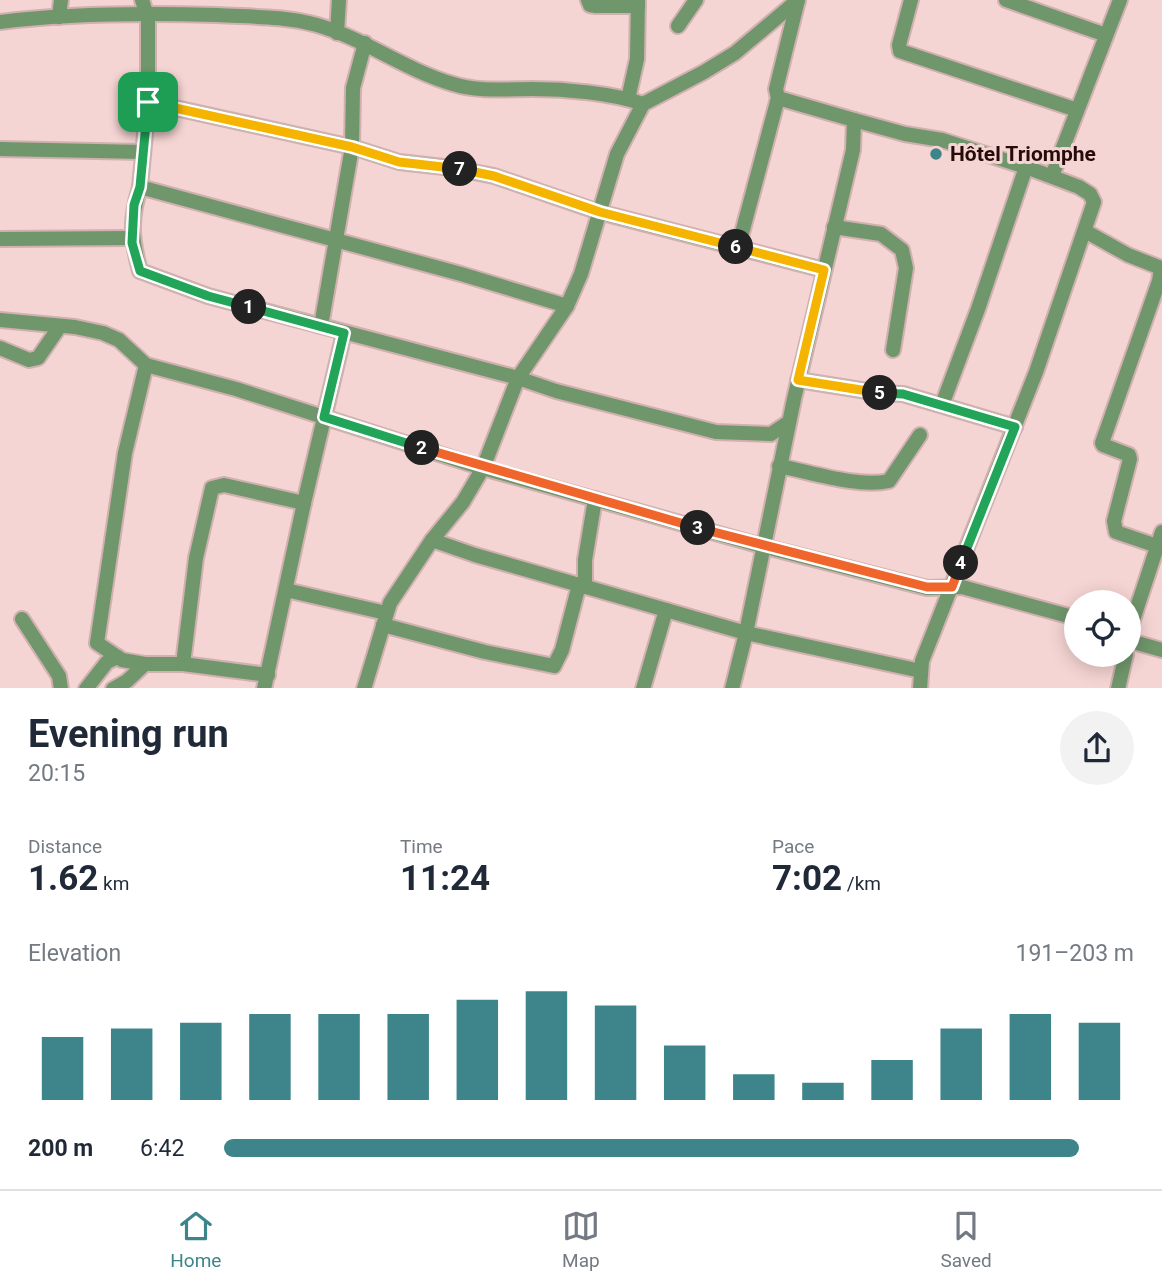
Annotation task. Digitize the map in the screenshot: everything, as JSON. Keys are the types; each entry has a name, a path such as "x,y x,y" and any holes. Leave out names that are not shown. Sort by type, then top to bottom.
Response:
{"street":[{"path":"59,17 61,0"},
{"path":"337,33 339,0"},
{"path":"587,0 590,5 596,6 638,3 637,59 628,99"},
{"path":"678,26 696,0"},
{"path":"738,248 778,98 776,89 798,0"},
{"path":"364,688 390,603 432,540 463,502 483,468 518,378 567,306 581,274 617,153 642,104 735,53 798,0"},
{"path":"911,0 900,51 1077,110"},
{"path":"1006,0 1107,35"},
{"path":"1052,176 1120,0"},
{"path":"145,6 148,102 132,238 140,271 146,275 208,296 716,432 771,434 789,422"},
{"path":"0,22 145,6 287,19 365,43 396,61 453,85 485,89 544,89 628,99 642,104"},
{"path":"321,326 352,147 353,88 365,43"},
{"path":"778,98 905,134 942,140 1026,167 1079,187 1090,194 1094,202 1037,372 922,661 920,688"},
{"path":"148,102 352,147 399,162 494,176 600,212 824,270"},
{"path":"732,688 746,633 798,380 853,150 854,120"},
{"path":"0,149 143,152"},
{"path":"942,405 1026,167"},
{"path":"140,187 461,274 567,306"},
{"path":"834,227 881,234 902,250 906,268 893,350"},
{"path":"1085,231 1128,255 1161,268 1159,281 1102,443 1129,455 1130,459 1114,521 1116,532 1159,547 1141,603"},
{"path":"0,239 132,238"},
{"path":"0,320 103,333 120,340 146,365 236,389 483,468 762,546 927,587 961,587 1064,615"},
{"path":"0,348 29,360 38,358 60,326"},
{"path":"146,365 125,453 97,643 122,660 145,664 183,664 266,682 344,333"},
{"path":"798,380 903,394 1015,427"},
{"path":"779,466 877,484 889,481 920,435"},
{"path":"183,664 196,558 212,488 224,485 304,503"},
{"path":"286,590 485,652 554,666 562,650 582,586 596,499"},
{"path":"432,540 475,555 746,633 920,671"},
{"path":"643,688 666,610"},
{"path":"22,619 59,676 61,688"},
{"path":"1141,646 1162,650"},
{"path":"91,688 107,662 118,657"},
{"path":"113,688 127,681 145,664"},
{"path":"1118,688 1123,667"}],"place":[{"name":"Hôtel Triomphe","path":"936,154"}],"route":[{"path":"148,102 352,147 399,162 494,176 600,212 824,270 798,380 903,394 1015,427 952,587 927,587 762,546 483,468 324,417 344,333 208,296 140,271 132,243 134,205 140,187 148,102"}]}
